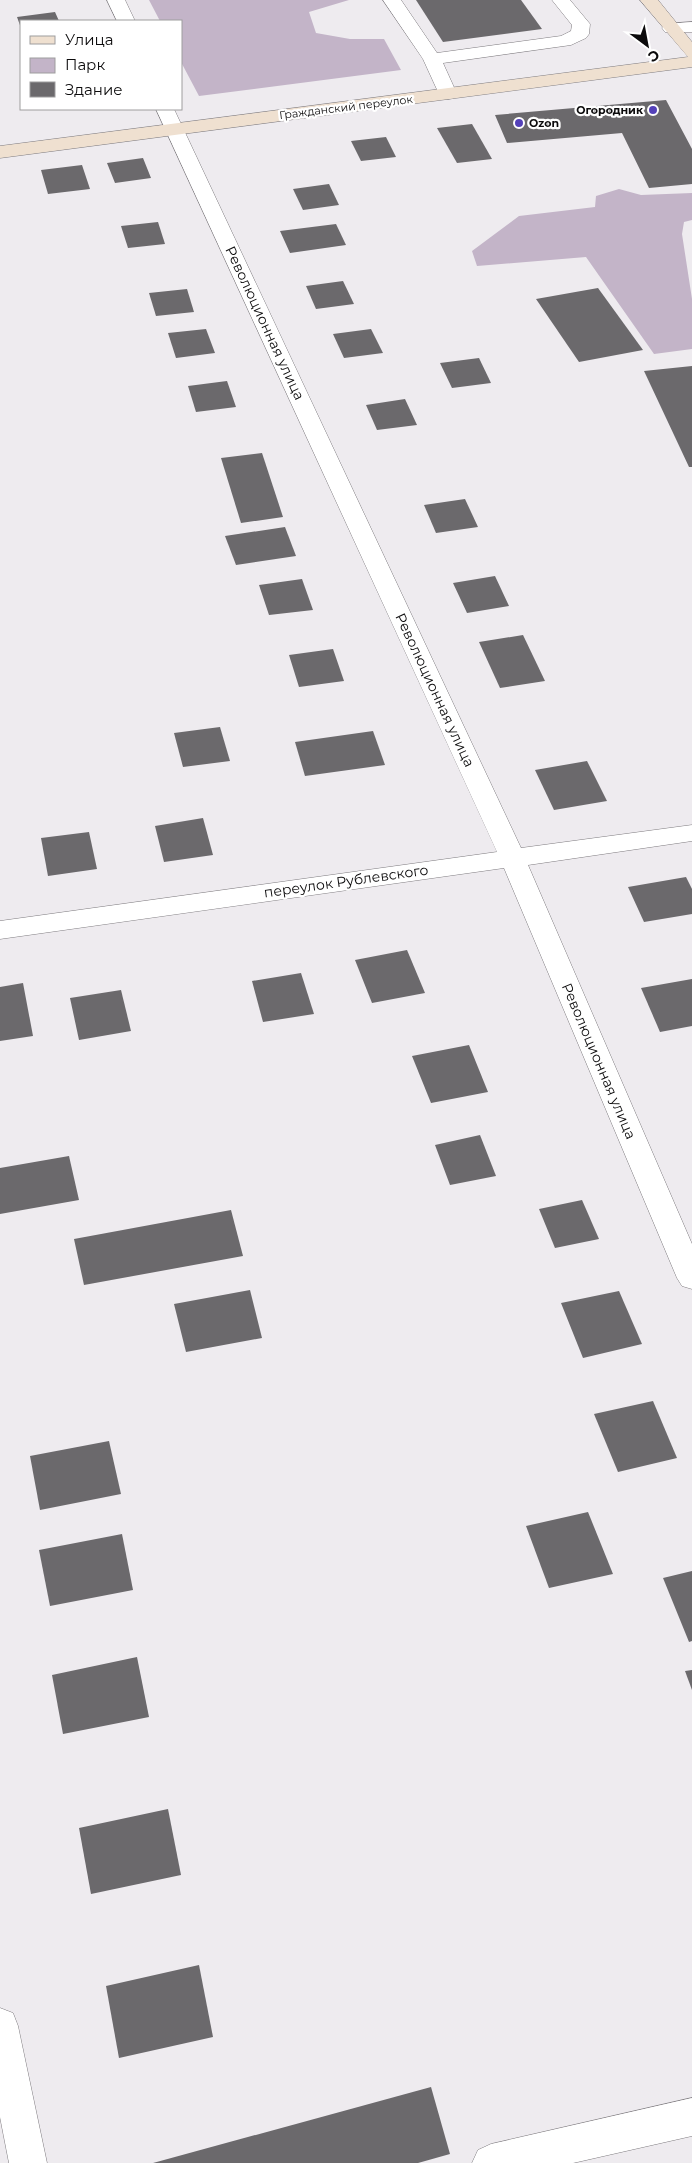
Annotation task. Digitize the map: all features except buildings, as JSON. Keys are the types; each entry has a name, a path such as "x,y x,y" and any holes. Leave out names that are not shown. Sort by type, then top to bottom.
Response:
{"street":[{"path":"116,0 126,20"},
{"path":"392,0 432,59 448,94"},
{"path":"432,59 565,41 580,34 581,24 561,0"},
{"path":"649,0 692,54"},
{"path":"671,28 692,27"},
{"name":"Гражданский переулок","path":"0,152 170,119 448,94 692,62"},
{"name":"Революционная улица","path":"170,119 512,857 692,1278"},
{"name":"переулок Рублевского","path":"0,930 692,833"},
{"path":"0,2026 28,2163"},
{"path":"491,2163 692,2117"}],"green space":[{"path":"149,0 349,0 309,12 316,33 350,39 384,39 401,70 199,96 182,64 182,20 159,20"},
{"path":"619,189 641,195 692,193 692,220 684,222 682,234 692,299 692,349 654,354 586,257 477,266 472,251 519,216 595,207 596,196"}],"place":[{"name":"Огородник","path":"653,110"},
{"name":"Ozon","path":"519,123"}]}
